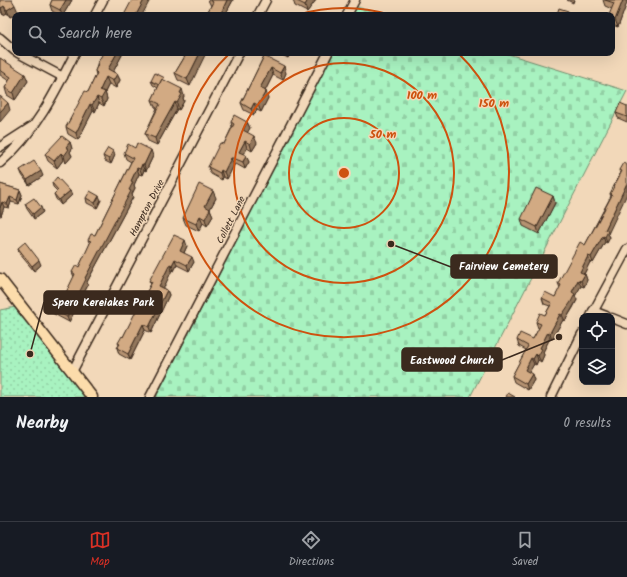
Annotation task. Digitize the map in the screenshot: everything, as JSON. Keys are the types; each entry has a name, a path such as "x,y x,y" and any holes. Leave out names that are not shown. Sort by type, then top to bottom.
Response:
{"main road":[{"path":"0,279 92,397"}],"street":[{"path":"97,12 103,0"},
{"path":"260,12 266,0"},
{"path":"349,12 355,0"},
{"path":"0,38 12,48"},
{"path":"24,56 63,77"},
{"path":"0,163 26,136 34,125 74,56"},
{"name":"Hampton Drive","path":"72,372 237,56"},
{"name":"Collett Lane","path":"150,397 326,56"},
{"path":"0,147 34,125"},
{"path":"593,313 627,249"},
{"path":"615,319 627,324"},
{"path":"551,397 579,340"}],"green space":[{"path":"357,7 374,12 354,12"},
{"path":"331,56 515,56 627,91 470,397 156,397"},
{"path":"21,306 94,397 0,397 0,310"}],"building":[{"path":"0,0 12,0 15,5 7,10 4,6 1,8"},
{"path":"52,0 66,0 60,10 50,5"},
{"path":"132,0 144,0 138,12 126,12"},
{"path":"210,0 227,0 221,12 208,12 213,2"},
{"path":"295,0 308,0 305,5"},
{"path":"605,0 623,0 615,20 615,12 610,12 614,3"},
{"path":"559,8 568,11 568,12 558,12"},
{"path":"101,56 115,56 108,69 117,74 113,81 106,77 100,90 105,92 101,99 97,97 92,105 90,104 76,133 66,127 85,91 88,92 97,73 95,71"},
{"path":"185,56 198,56 187,79 175,73"},
{"path":"264,56 284,66 280,73 271,68 260,88 266,91 258,105 254,103 251,109 241,103"},
{"path":"0,58 25,74 13,93 5,88 11,77 0,70"},
{"path":"155,73 165,78 163,80 162,79 159,85 151,81"},
{"path":"162,79 182,89 180,93 182,94 177,103 175,102 155,138 145,134 160,104 152,100"},
{"path":"0,96 8,103 0,112"},
{"path":"620,103 627,106 627,117 616,113"},
{"path":"234,115 247,122 243,130 254,136 250,144 245,141 239,152 246,155 243,162 231,158 224,172 221,170 220,173 208,167 220,143 224,144 234,124 231,122"},
{"path":"62,136 70,142 66,147 69,149 64,156 61,153 54,161 45,154"},
{"path":"137,143 151,150 144,165 142,164 140,169 137,168 131,181 133,182 129,190 131,191 85,278 86,279 67,317 50,308 54,299 61,303 75,274 72,272 76,265 79,267 91,241 88,240 91,234 95,235 133,158 124,153 128,144 135,148"},
{"path":"108,148 113,151 109,159 103,156"},
{"path":"34,161 41,171 27,180 20,170"},
{"path":"623,163 627,165 627,183 605,230 608,231 605,237 603,236 591,257 588,256 580,272 585,274 581,281 578,280 572,292 575,294 571,302 562,315 560,314 550,333 548,332 540,348 542,349 538,356 536,354 533,359 531,358 525,370 532,374 526,384 512,376 528,346 517,340 520,333 533,339 541,324 536,322 540,313 545,315 552,303 542,298 545,292 555,297 561,285 558,283 580,242 585,245 612,195 610,194 622,171 619,170"},
{"path":"57,177 70,191 59,200 54,194 58,190 52,183"},
{"path":"0,184 20,190 17,200 10,197 7,204 2,202 0,208"},
{"path":"199,184 213,191 205,206 210,209 205,219 200,216 196,224 183,218"},
{"path":"536,188 553,196 537,227 521,219"},
{"path":"90,191 99,196 95,203 86,198"},
{"path":"34,198 41,207 33,214 25,204"},
{"path":"174,235 185,240 180,251 192,257 187,265 175,259 172,265 170,264 159,286 167,290 149,327 143,324 128,354 117,348 120,344 118,343 122,336 123,337 152,282 149,281"},
{"path":"25,242 39,260 32,266 18,248"},
{"path":"508,393 515,397 506,397"}],"place":[{"name":"Fairview Cemetery","path":"391,244"},
{"name":"Eastwood Church","path":"559,337"},
{"name":"Spero Kereiakes Park","path":"30,354"}]}
